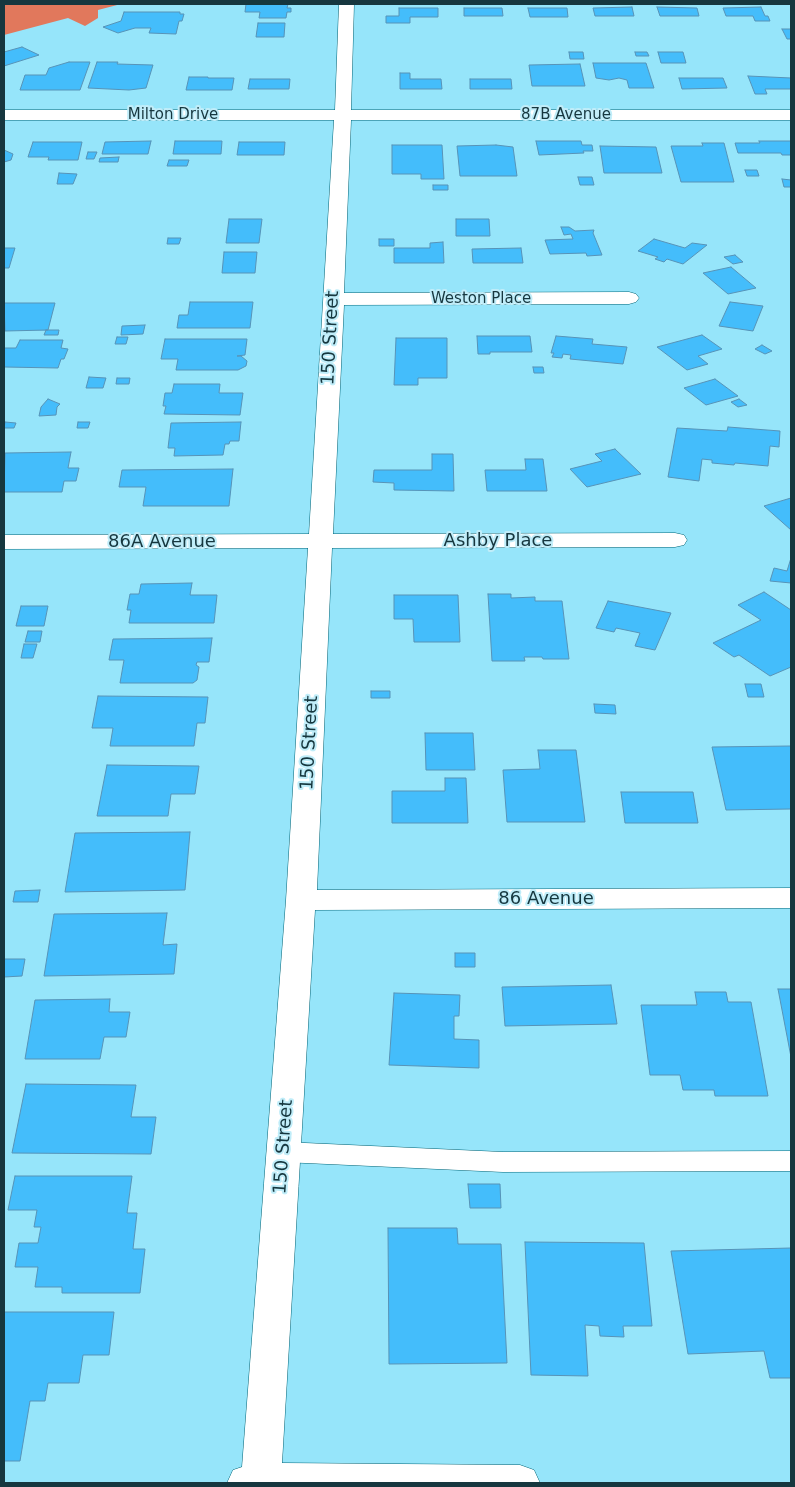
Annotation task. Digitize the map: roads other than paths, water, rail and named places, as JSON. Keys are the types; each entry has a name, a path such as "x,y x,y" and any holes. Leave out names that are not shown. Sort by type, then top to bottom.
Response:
{"street":[{"name":"150 Street","path":"254,1482 283,1152 301,900 334,299 346,4"},
{"name":"Milton Drive","path":"4,115 342,115"},
{"name":"87B Avenue","path":"342,115 791,115"},
{"name":"Weston Place","path":"334,299 629,298"},
{"name":"Ashby Place","path":"321,541 675,540"},
{"name":"86A Avenue","path":"4,542 321,541"},
{"name":"86 Avenue","path":"301,900 791,898"},
{"path":"254,1482 520,1483"}],"lane":[{"path":"283,1152 503,1162 791,1161"}]}
